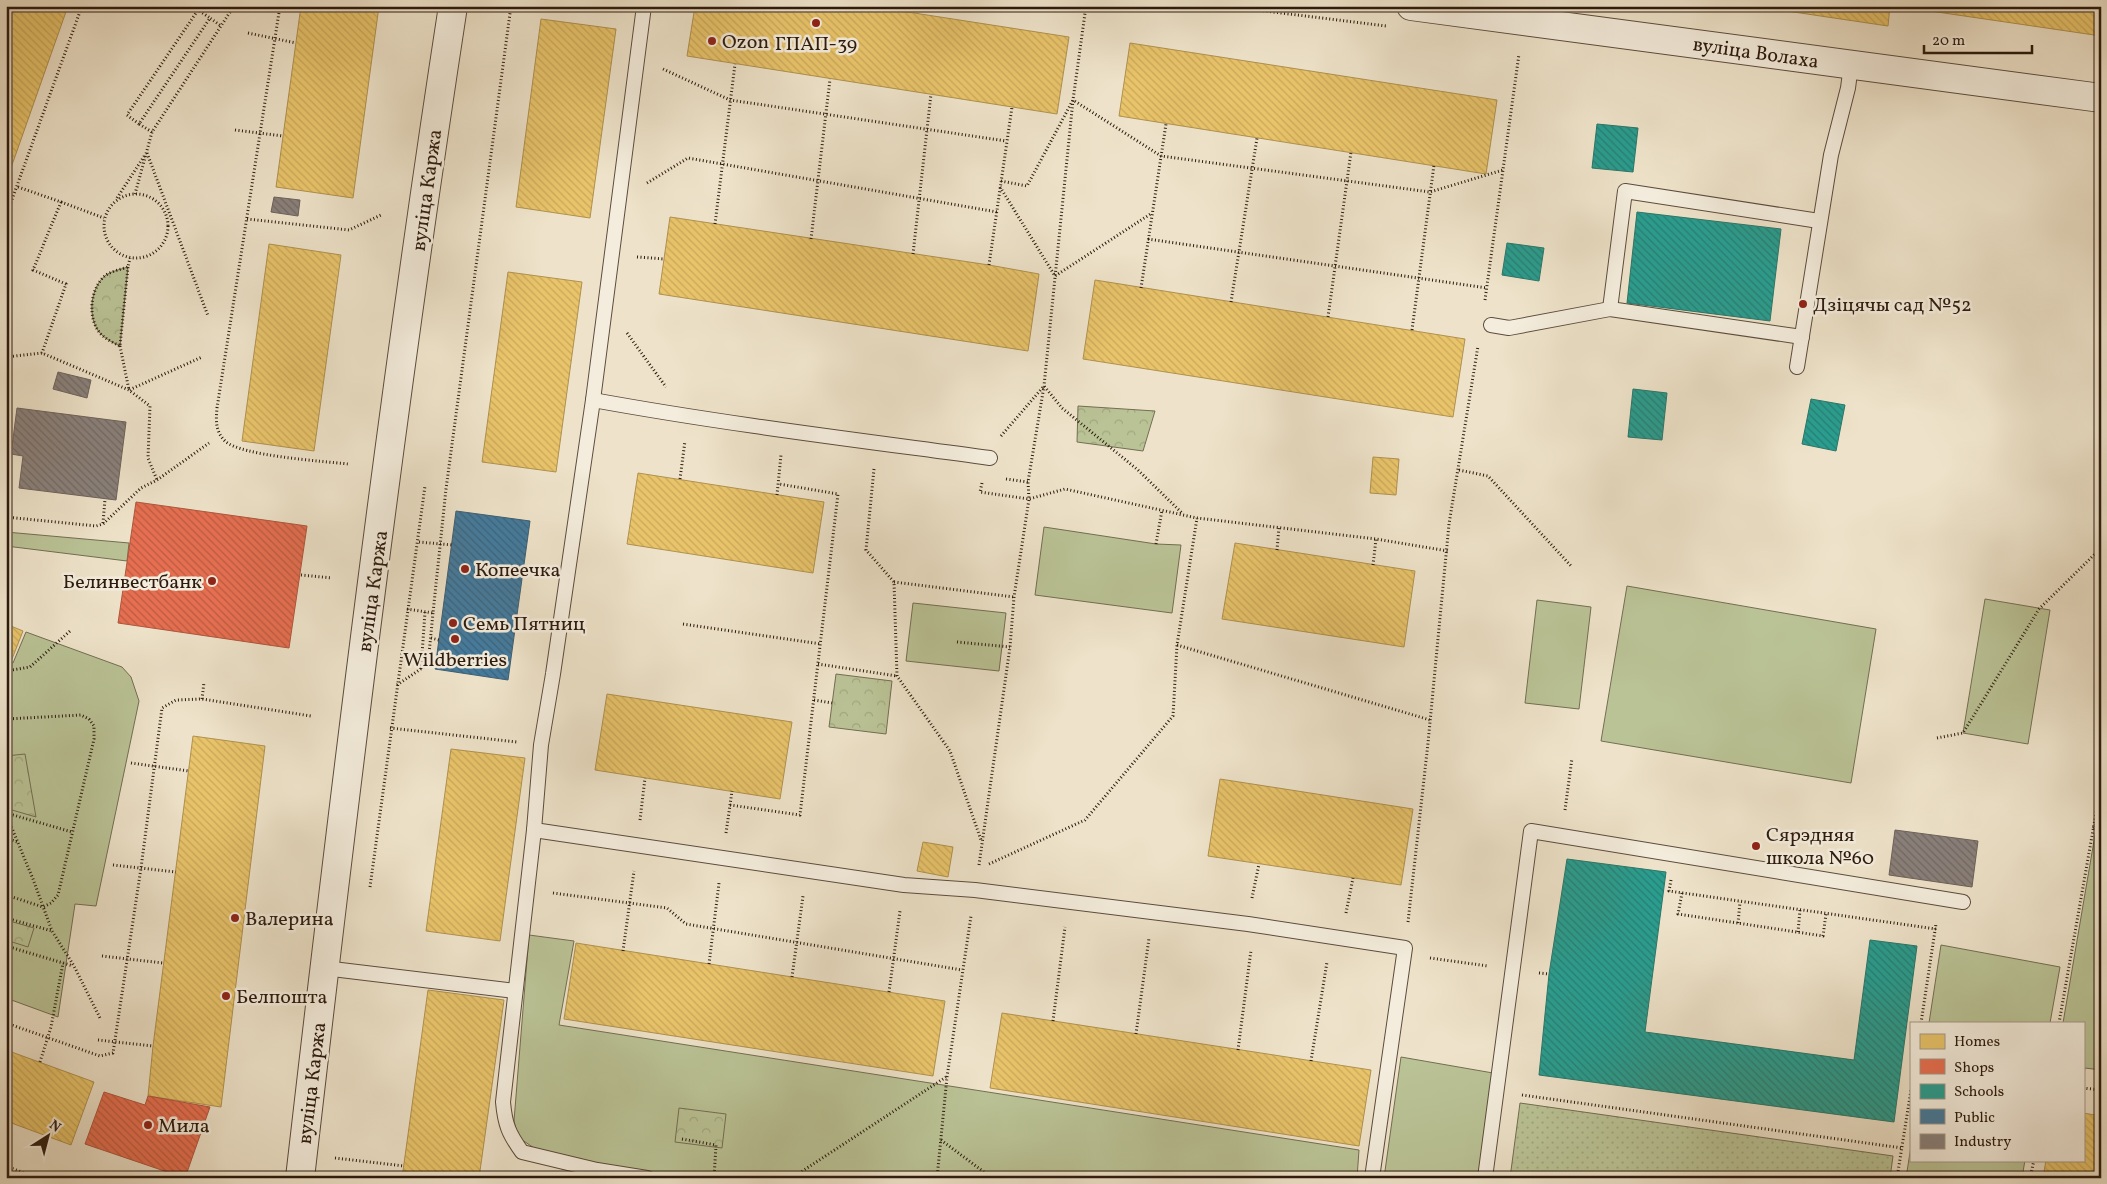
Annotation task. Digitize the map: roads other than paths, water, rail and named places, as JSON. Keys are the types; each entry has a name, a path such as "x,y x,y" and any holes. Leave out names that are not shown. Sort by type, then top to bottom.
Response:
{"street":[{"name":"вуліца Каржа","path":"300,1178 324,968 397,397 453,6"},
{"name":"вуліца Волаха","path":"1411,6 2101,98"}],"lane":[{"path":"644,6 593,400 541,745 534,830 503,1102 505,1120 514,1141 522,1152 597,1170 647,1178"},
{"path":"1797,367 1819,221 1831,156 1848,88 1851,64"},
{"path":"1610,308 1625,191 1819,221"},
{"path":"1491,326 1509,328 1610,308 1802,337"},
{"path":"593,400 783,432 990,458"},
{"path":"534,830 904,885 975,890 1068,901 1255,925 1405,948 1372,1178"},
{"path":"1485,1178 1531,831 1963,902"},
{"path":"324,968 515,990"}],"place":[{"name":"ГПАП-39","path":"816,23"},
{"name":"Ozon","path":"712,41"},
{"name":"Дзіцячы сад №52","path":"1803,304"},
{"name":"Копеечка","path":"465,569"},
{"name":"Белинвестбанк","path":"212,581"},
{"name":"Семь Пятниц","path":"453,623"},
{"name":"Wildberries","path":"455,639"},
{"name":"Сярэдняя школа №60","path":"1756,846"},
{"name":"Валерина","path":"235,918"},
{"name":"Белпошта","path":"226,996"},
{"name":"Мила","path":"148,1125"}]}
